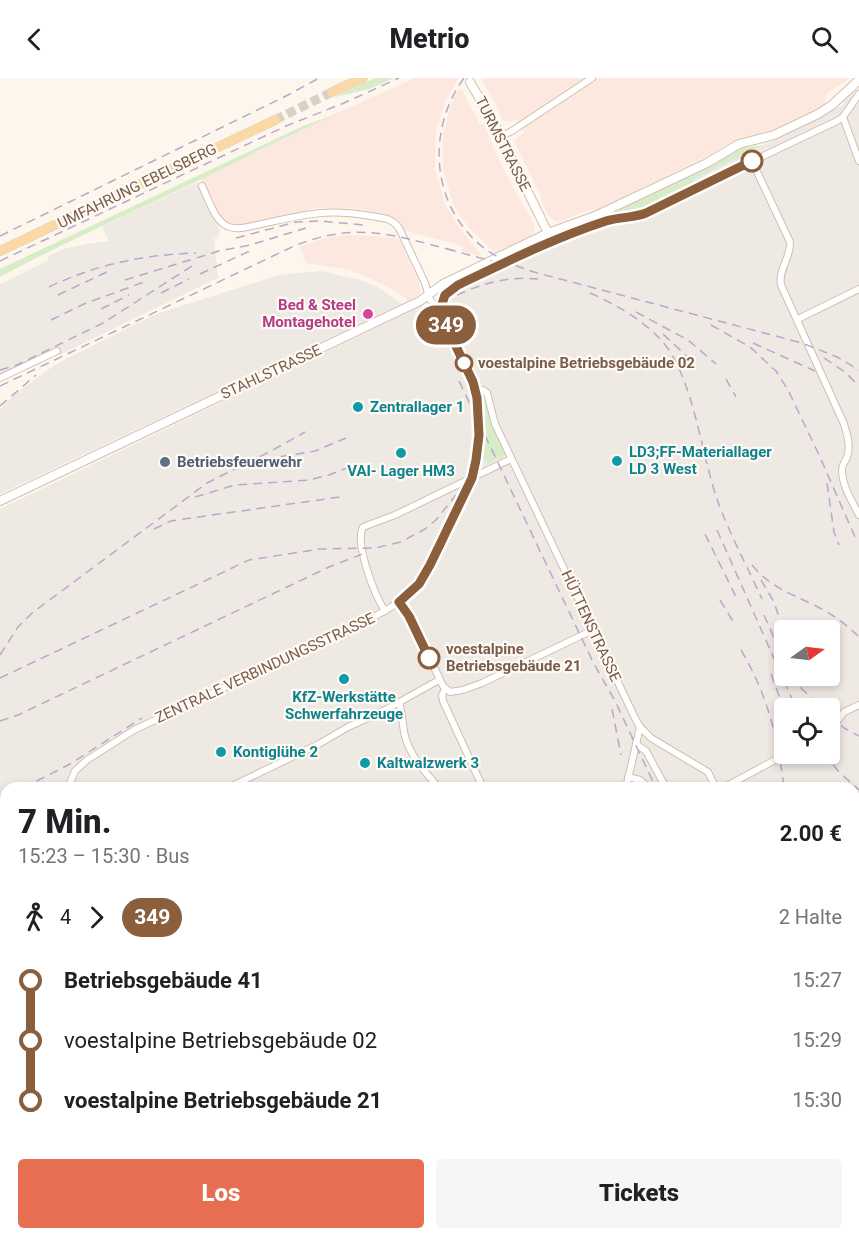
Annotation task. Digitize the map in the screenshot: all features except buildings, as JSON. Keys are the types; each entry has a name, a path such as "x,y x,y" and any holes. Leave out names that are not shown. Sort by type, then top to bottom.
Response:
{"main road":[{"path":"332,92 363,78"},
{"name":"UMFAHRUNG EBELSBERG","path":"0,251 275,120"}],"street":[{"path":"500,137 592,78"},
{"name":"STAHLSTRASSE","path":"0,501 420,301 443,284 532,241 549,237 608,210 706,163 733,147 774,135 818,114 859,80"},
{"name":"TURMSTRASSE","path":"470,82 549,237"},
{"path":"202,186 218,219 232,228 254,226 297,215 326,212 347,213 392,221 399,228 433,304 441,307 445,295 453,288 549,237 609,220 646,213 843,117 859,94"},
{"path":"843,117 859,161"},
{"path":"752,161 790,242 780,280 848,436 848,456 842,463 842,472 844,484 859,515"},
{"name":"TURMSTRASSE","path":"532,241 538,228 535,207"},
{"path":"798,319 859,290"},
{"name":"ZENTRALE VERBINDUNGSSTRASSE","path":"70,782 75,771 87,760 134,730 385,611 413,590 424,576 472,478 479,435 476,390 443,319 441,307"},
{"path":"0,378 57,351"},
{"name":"HÜTTENSTRASSE","path":"476,390 483,390 487,393 492,418 640,727"},
{"path":"385,611 375,594 365,562 360,537 363,527 395,515 511,459"},
{"path":"399,602 413,623 439,680 445,689 452,693 472,688 594,630"},
{"path":"240,782 399,703 439,680"},
{"path":"445,689 442,694 443,701 480,782"},
{"path":"399,703 409,747 434,782"},
{"path":"840,717 844,712 859,705"},
{"path":"627,782 640,727"},
{"path":"640,727 651,738 708,772 713,782"},
{"path":"636,744 646,751 663,782"},
{"path":"734,782 774,761"},
{"path":"628,777 642,782"}],"shaded area":[{"path":"415,78 459,78 447,98 436,129 435,169 446,206 461,230 482,256 462,251 463,246 402,230 395,219 384,214 352,208 315,208 248,224 233,225 221,218 201,179 277,140"},
{"path":"481,78 850,78 826,94 825,106 812,113 770,133 748,138 746,136 598,209 588,210 560,222 548,215 514,141 524,132 516,120 508,122 502,120"},
{"path":"859,88 859,782 0,782 0,509 421,306 432,311 443,331 431,307 448,286 549,237 645,200 787,134 843,105 847,96"},
{"path":"459,89 463,92 480,125 484,124 495,152 534,224 534,231 528,238 495,253 461,217 453,204 443,169 443,135 451,105"},
{"path":"197,182 220,230 218,237 214,239 218,278 59,355 50,351 0,375 0,284 49,260 48,256 64,249 109,241 102,227"},
{"path":"344,235 399,239 420,284 420,294 409,301 394,290 363,275 349,270 306,263 300,247 322,239"},
{"path":"321,271 376,286 402,304 0,494 0,410 13,396 46,371 156,314 279,275"}],"green space":[{"path":"375,78 394,78 369,89 335,97"},
{"path":"342,112 72,240 0,277 0,269 303,126"},
{"path":"763,145 694,179 695,183 647,209 619,214 618,208 737,149"},
{"path":"485,396 491,424 506,455 489,463 485,461 482,453 481,398"}],"tunnel":[{"path":"275,120 332,92"}],"railway":[{"path":"0,236 319,78"},
{"path":"0,261 286,126 399,78"},
{"path":"464,78 451,99 443,122 439,146 440,169 445,192 455,214 469,234 488,251 534,272 802,343 837,357 859,370"},
{"path":"236,238 296,222 320,221 364,225"},
{"path":"125,280 219,251 250,245 306,228"},
{"path":"0,386 294,246 316,238 356,232 375,233 455,251"},
{"path":"447,249 499,263"},
{"path":"200,274 252,250"},
{"path":"49,287 85,272 121,262 196,253"},
{"path":"0,370 17,365 103,323 192,266"},
{"path":"58,295 111,270"},
{"path":"161,293 189,279"},
{"path":"457,295 496,281 538,279"},
{"path":"51,320 84,304 144,282"},
{"path":"590,293 637,319 662,341 673,356 689,394 717,499 762,599"},
{"path":"101,309 129,295"},
{"path":"636,312 688,340 716,364"},
{"path":"711,325 750,347 776,371 788,390 820,457 855,537"},
{"path":"663,334 694,363"},
{"path":"753,343 815,371"},
{"path":"824,358 845,372 859,386"},
{"path":"0,406 36,375"},
{"path":"726,379 736,397"},
{"path":"459,381 593,662 615,701 653,782"},
{"path":"0,655 18,627 32,613 207,483 305,432"},
{"path":"266,459 315,451 346,438"},
{"path":"195,497 235,485 309,480 352,466"},
{"path":"827,483 834,532 839,545"},
{"path":"0,678 249,560 320,549 375,548 401,542 436,520 456,495"},
{"path":"154,529 171,521 340,497"},
{"path":"717,530 792,698"},
{"path":"705,534 737,599"},
{"path":"0,721 18,715 329,567 365,553"},
{"path":"752,565 774,585 828,612 859,637"},
{"path":"761,580 774,602 780,620"},
{"path":"720,600 734,623"},
{"path":"764,615 774,638"},
{"path":"741,650 758,683 770,716 783,782"},
{"path":"771,674 780,698"},
{"path":"800,686 812,698"},
{"path":"612,709 621,755"},
{"path":"35,782 70,764 142,718"},
{"path":"840,724 859,736"},
{"path":"833,764 850,782"}],"bus line":[{"name":"349","path":"429,658 409,616 399,602 419,584 434,558 472,478 479,435 476,390 441,312 441,304 445,295 458,285 551,241 609,220 646,213 752,161"}],"place":[{"name":"Bed & Steel Montagehotel","path":"368,314"},
{"name":"voestalpine Betriebsgebäude 02","path":"464,363"},
{"name":"Zentrallager 1","path":"358,407"},
{"name":"VAI- Lager HM3","path":"401,453"},
{"name":"LD3;FF-Materiallager LD 3 West","path":"617,461"},
{"name":"Betriebsfeuerwehr","path":"165,462"},
{"name":"voestalpine Betriebsgebäude 21","path":"429,658"},
{"name":"KfZ-Werkstätte Schwerfahrzeuge","path":"344,679"},
{"name":"Kontiglühe 2","path":"221,752"},
{"name":"Kaltwalzwerk 3","path":"365,763"}]}
